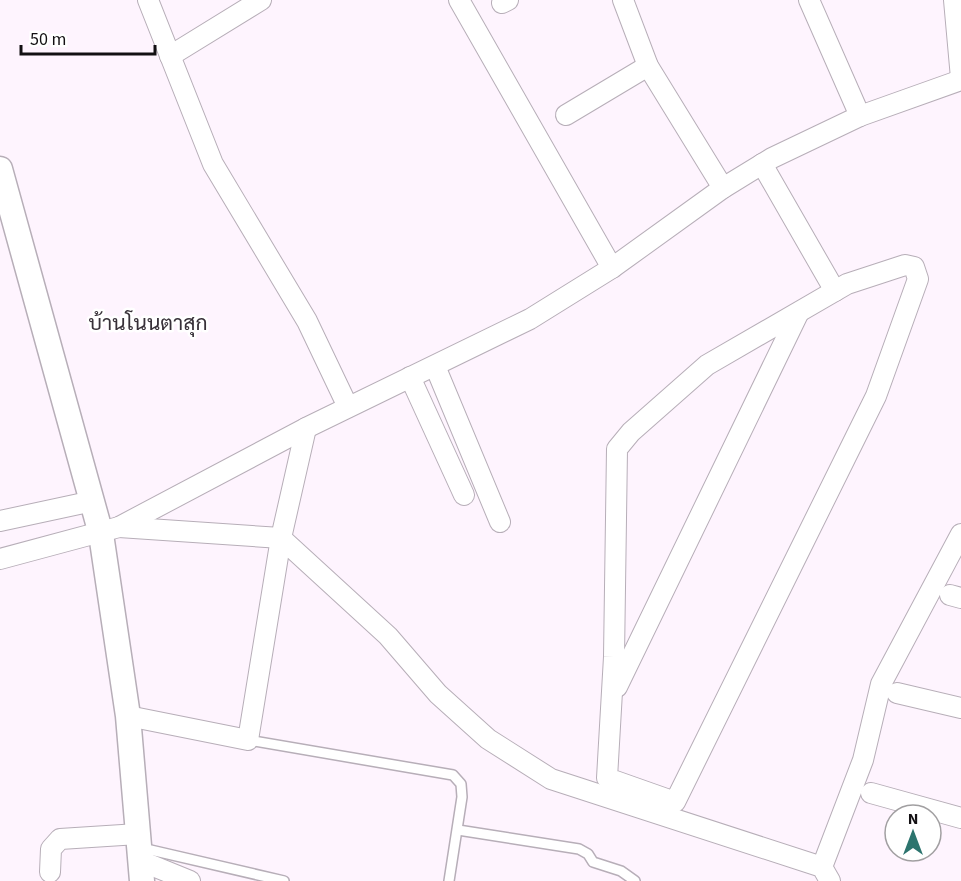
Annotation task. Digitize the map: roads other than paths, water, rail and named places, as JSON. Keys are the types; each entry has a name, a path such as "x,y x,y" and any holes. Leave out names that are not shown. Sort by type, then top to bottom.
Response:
{"street":[{"path":"148,0 213,164 307,321 348,407"},
{"path":"170,56 261,0"},
{"path":"459,0 612,268"},
{"path":"623,0 648,66 723,188"},
{"path":"809,0 860,116"},
{"path":"0,559 110,530 306,428 530,319 612,268 723,188 762,164 860,116 961,79 954,0"},
{"path":"566,115 648,66"},
{"path":"762,164 835,291"},
{"path":"0,169 93,501 110,530 140,856"},
{"path":"905,265 914,267 917,272 918,279 876,396 675,802 607,778 612,697 617,449 631,432 707,365 798,314 847,284 905,265"},
{"path":"612,697 798,314"},
{"path":"435,366 500,522"},
{"path":"410,377 464,495"},
{"path":"128,716 248,740 281,538 306,428"},
{"path":"0,521 93,501"},
{"path":"110,530 281,538 388,636 438,694 488,739 551,779 826,874 863,760 881,684 961,534"},
{"path":"897,693 961,708"},
{"path":"871,793 961,818"},
{"path":"50,872 51,849 60,839 140,856 190,881"}],"lane":[{"path":"248,740 453,775 461,784 458,830 449,881"},
{"path":"458,830 579,849 588,854 593,862 621,871 635,881"},
{"path":"140,856 284,881"}],"district":[{"name":"บ้านโนนตาสุก","path":"148,323"}]}
